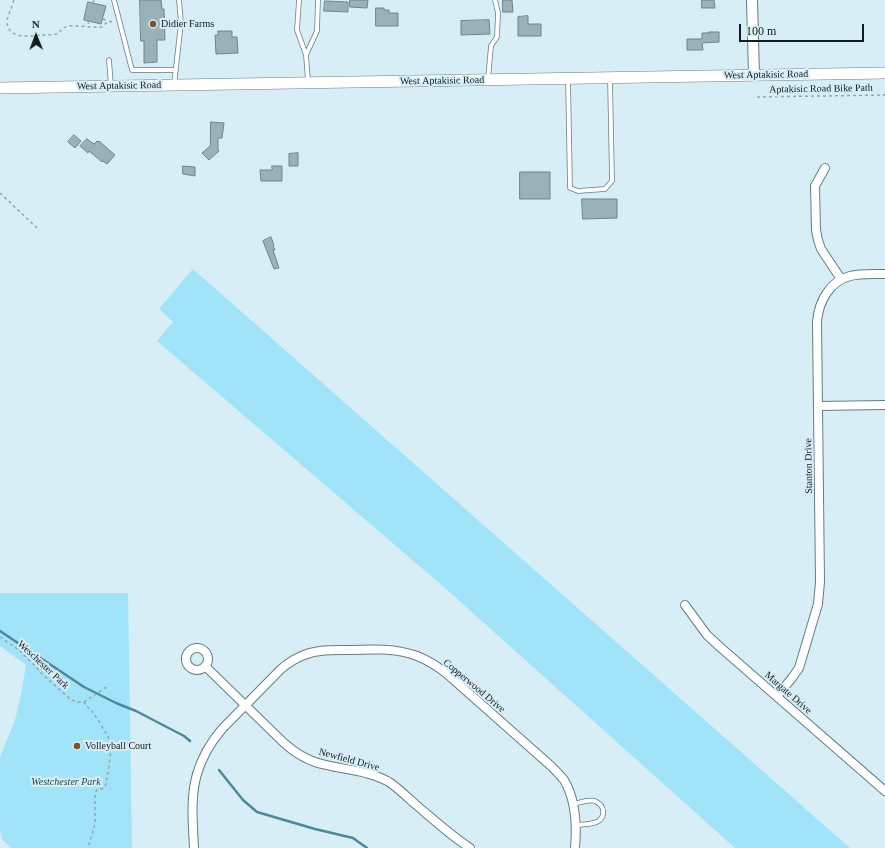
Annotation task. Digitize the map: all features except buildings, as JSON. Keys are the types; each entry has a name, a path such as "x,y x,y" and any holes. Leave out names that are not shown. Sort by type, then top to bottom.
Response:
{"main road":[{"name":"West Aptakisic Road","path":"0,88 885,73"}],"street":[{"path":"752,0 754,75"},
{"path":"825,168 815,186 816,230 821,249 841,279"},
{"name":"Stanton Drive","path":"777,696 799,668 818,604 820,582 818,311 826,292 841,279 851,275 885,274"},
{"path":"818,406 885,405"},
{"name":"Margate Drive","path":"685,605 716,643 885,790"},
{"name":"Copperwood Drive","path":"194,848 193,800 196,775 208,748 222,729 281,669 290,662 305,655 323,650 381,649 418,656 437,666 551,766 563,779 573,804 576,825 575,848"},
{"name":"Newfield Drive","path":"205,666 294,752 304,758 316,762 377,777 389,782 456,839 470,848"}],"lane":[{"path":"114,0 132,70 176,70"},
{"path":"174,85 181,23 179,0"},
{"path":"299,0 297,30 306,55 308,83"},
{"path":"306,55 317,31 318,0"},
{"path":"488,80 491,46 497,37 498,13 495,0"},
{"path":"109,60 111,86"},
{"path":"568,78 570,188 578,191 604,189 612,181 610,78"},
{"path":"573,804 592,801 601,806 603,811 602,819 597,822 576,825"}],"path":[{"path":"14,0 7,23 10,31 19,36 25,37 58,34 65,27 72,26 102,28 108,21"},
{"path":"103,19 108,21 120,21"},
{"path":"88,21 89,27"},
{"name":"Aptakisic Road Bike Path","path":"757,97 885,95"},
{"path":"0,193 37,228"},
{"name":"Weschester Park","path":"0,637 19,650 41,673 69,698 76,702 84,702"},
{"path":"88,848 95,824 95,793 97,790 104,788 106,784 110,743 108,736 84,702 108,686"}],"green space":[{"path":"193,269 850,848 735,848 445,588 157,341 173,322 159,309"},
{"name":"Westchester Park","path":"0,593 128,593 132,848 11,848 2,839 0,830 0,757 15,720 26,665 0,646"}],"waterway":[{"path":"0,631 84,687 136,711 184,736 190,741"},
{"path":"219,770 243,800 257,812 315,829 353,838 367,848"}],"place":[{"name":"Didier Farms","path":"153,24"},
{"name":"Volleyball Court","path":"77,746"}]}
